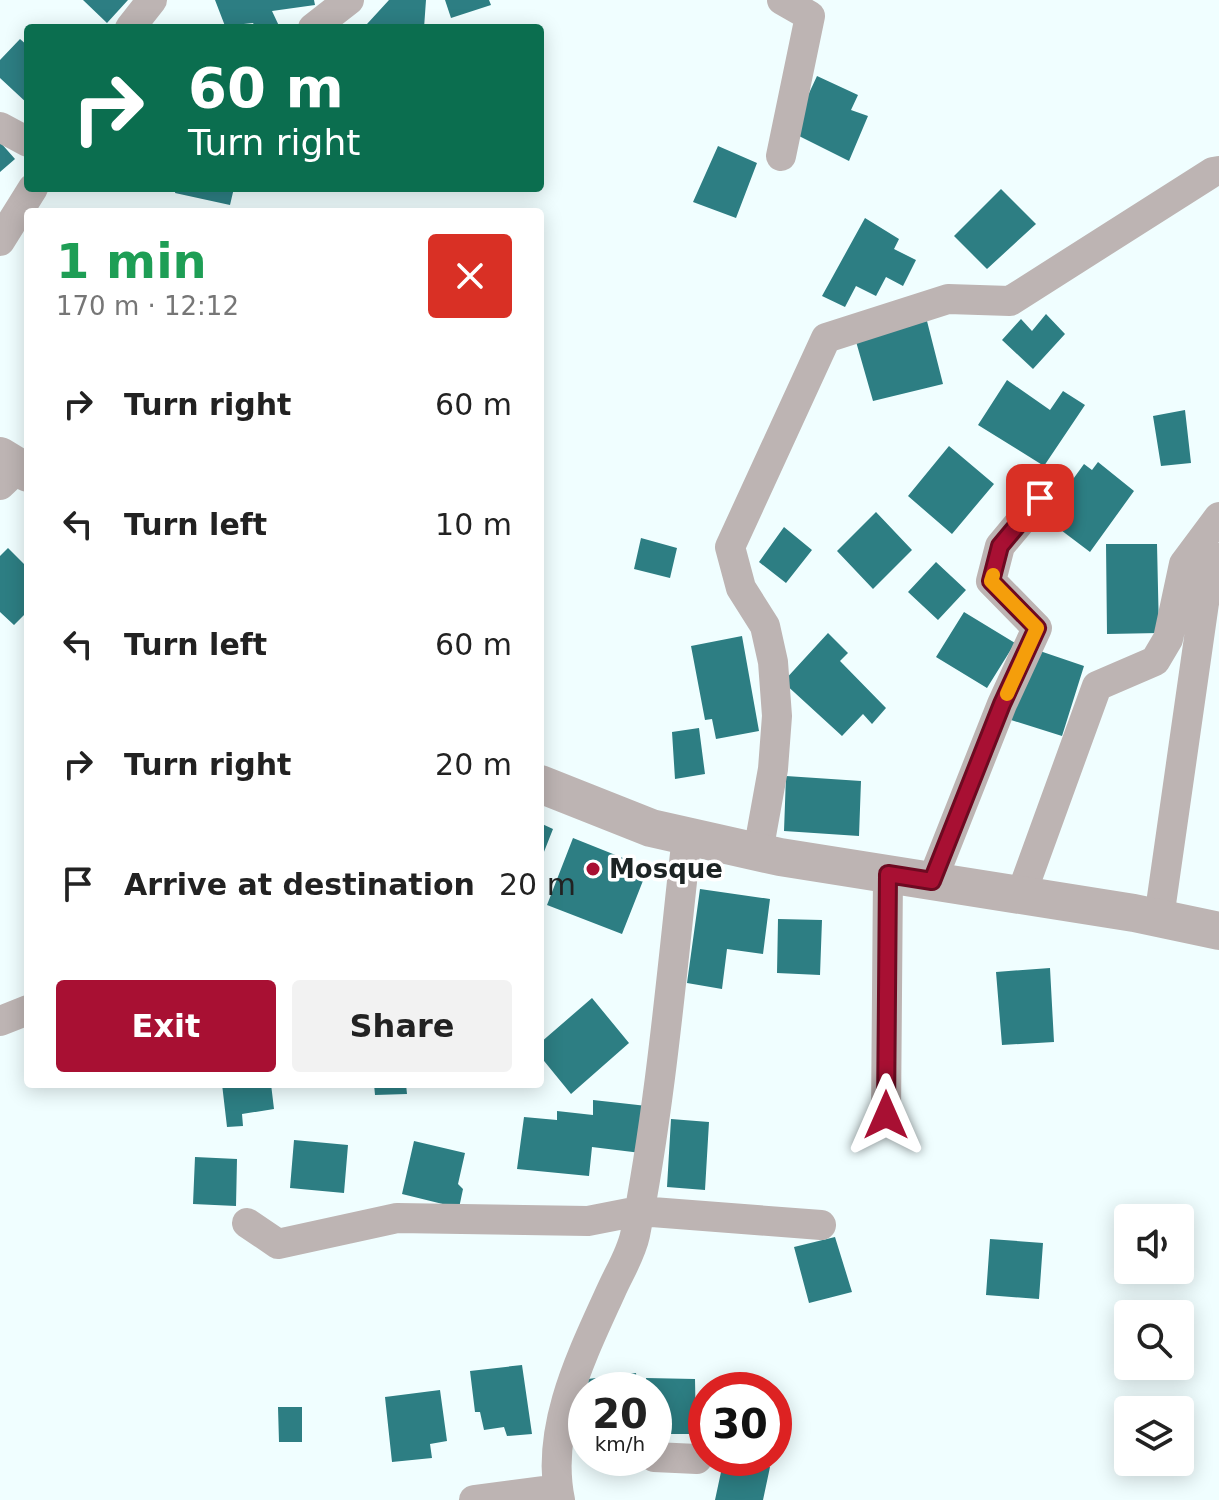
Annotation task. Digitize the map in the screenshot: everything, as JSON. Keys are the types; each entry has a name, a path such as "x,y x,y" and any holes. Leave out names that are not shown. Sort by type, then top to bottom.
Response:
{"street":[{"path":"133,24 152,0"},
{"path":"318,24 349,0"},
{"path":"781,156 810,16 782,0"},
{"path":"0,127 24,140"},
{"path":"758,852 773,769 777,716 773,662 765,626 741,588 730,547 826,338 948,299 1010,301 1219,171"},
{"path":"0,241 31,192"},
{"path":"932,881 1002,704 1037,628 991,581 1000,546 1040,498"},
{"path":"1021,895 1097,686 1155,661 1168,639 1184,564 1219,517"},
{"path":"1159,918 1204,603 1214,563 1219,558"},
{"path":"544,786 651,828 758,852 1159,918 1219,931"},
{"path":"576,1372 634,1239 657,1105 687,836"},
{"path":"886,1115 888,874"},
{"path":"0,1021 24,1012"},
{"path":"247,1223 278,1244 397,1218 588,1221 639,1211 821,1225"},
{"path":"568,1400 559,1432 568,1448"},
{"path":"474,1500 559,1495 568,1467"}],"building":[{"path":"83,0 128,0 107,23"},
{"path":"215,0 314,0 315,5 272,11 278,24 224,24"},
{"path":"389,0 426,0 424,24 367,24"},
{"path":"445,0 489,0 491,5 451,18"},
{"path":"20,39 24,42 24,100 0,78 0,60"},
{"path":"817,76 858,95 851,110 868,116 849,161 791,132"},
{"path":"0,142 15,159 0,172"},
{"path":"718,146 757,163 736,218 693,202"},
{"path":"1001,189 1036,224 987,269 954,236"},
{"path":"175,192 233,192 230,205"},
{"path":"865,218 899,239 894,249 916,260 903,286 886,277 876,296 856,286 845,307 822,296"},
{"path":"1046,314 1065,334 1033,369 1002,340 1021,319 1032,331"},
{"path":"927,321 943,384 873,401 855,338"},
{"path":"1007,380 1050,410 1063,391 1085,405 1044,466 978,425"},
{"path":"1185,410 1191,463 1161,466 1153,416"},
{"path":"949,446 994,484 952,534 908,496"},
{"path":"1098,462 1134,491 1090,552 1045,518 1084,464 1092,470"},
{"path":"876,512 912,550 873,589 837,551"},
{"path":"784,527 812,550 786,583 759,562"},
{"path":"641,538 677,548 670,578 634,569"},
{"path":"1106,544 1157,544 1159,633 1107,634"},
{"path":"8,548 24,564 24,615 14,625 0,612 0,556"},
{"path":"936,562 966,590 938,620 908,592"},
{"path":"964,612 1015,643 987,688 936,657"},
{"path":"828,633 848,653 840,661 886,708 872,724 863,714 842,736 783,682"},
{"path":"742,636 759,731 716,739 712,719 705,720 691,646"},
{"path":"1034,649 1084,666 1062,736 1011,720"},
{"path":"699,728 705,774 675,779 672,732"},
{"path":"786,776 861,781 859,836 784,831"},
{"path":"544,825 553,829 544,852"},
{"path":"573,838 648,868 622,934 547,905"},
{"path":"700,889 770,899 763,954 727,949 722,989 687,983"},
{"path":"778,919 822,920 820,975 777,973"},
{"path":"1050,968 1054,1042 1002,1045 996,972"},
{"path":"592,998 629,1043 571,1094 544,1061 544,1040"},
{"path":"222,1088 271,1088 274,1109 242,1114 243,1126 227,1127"},
{"path":"374,1088 406,1088 407,1094 375,1095"},
{"path":"593,1100 647,1106 641,1153 592,1147 589,1176 517,1169 524,1117 557,1120 557,1111 593,1115"},
{"path":"671,1119 709,1122 705,1190 667,1187"},
{"path":"294,1140 348,1145 344,1193 290,1188"},
{"path":"414,1141 465,1153 458,1184 463,1189 459,1208 402,1194"},
{"path":"195,1157 237,1159 236,1206 193,1204"},
{"path":"835,1237 852,1292 809,1303 794,1247"},
{"path":"990,1239 1043,1243 1039,1299 986,1295"},
{"path":"522,1365 532,1434 507,1436 504,1427 484,1430 480,1412 475,1412 470,1371"},
{"path":"672,1379 688,1379 688,1434 672,1434"},
{"path":"440,1390 447,1441 430,1444 432,1458 392,1462 385,1397"},
{"path":"278,1407 302,1407 302,1442 279,1442"},
{"path":"720,1476 768,1476 763,1500 715,1500"}],"slow traffic":[{"path":"993,575 991,581 1037,628 1007,694"}],"place":[{"name":"Mosque","path":"593,869"}],"route":[{"path":"886,1115 888,874 932,881 1002,704 1037,628 991,581 1000,546 1040,498"}]}
